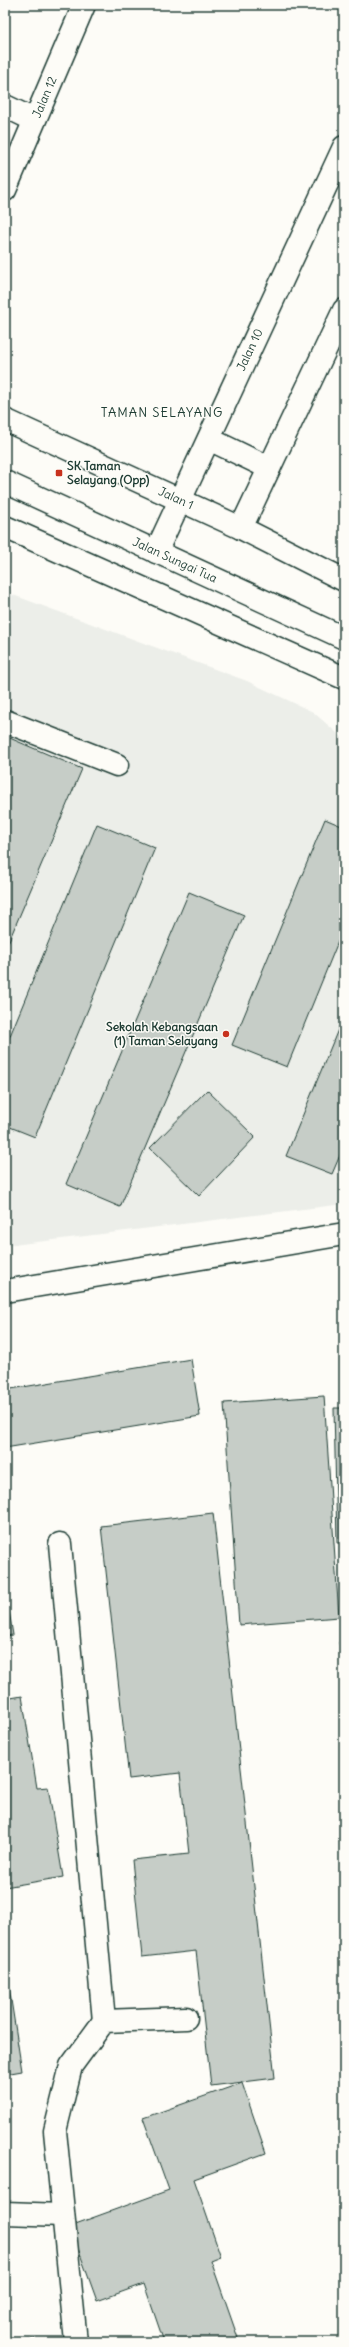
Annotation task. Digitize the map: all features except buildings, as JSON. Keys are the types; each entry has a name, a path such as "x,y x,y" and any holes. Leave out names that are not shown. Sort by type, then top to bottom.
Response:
{"street":[{"name":"Jalan 12","path":"5,190 84,5"},
{"path":"5,106 34,120"},
{"name":"Jalan 10","path":"156,552 344,147"},
{"path":"241,528 344,310"},
{"name":"Jalan 1","path":"5,420 241,528 344,580"},
{"path":"209,439 269,468"},
{"name":"Jalan Sungai Tua","path":"5,482 344,638"},
{"path":"5,527 344,678"},
{"path":"5,721 117,765"},
{"path":"5,1291 344,1234"},
{"path":"60,1544 104,2021 71,2066 55,2131 62,2215 76,2342"},
{"path":"104,2021 186,2018"},
{"path":"5,2213 62,2215"}],"shaded area":[{"path":"5,592 247,681 313,712 344,739 344,1204 5,1246"}],"place":[{"name":"SK Taman Selayang (Opp)","path":"59,473"},
{"name":"Sekolah Kebangsaan (1) Taman Selayang","path":"226,1034"}],"district":[{"name":"TAMAN SELAYANG","path":"162,412"}]}
